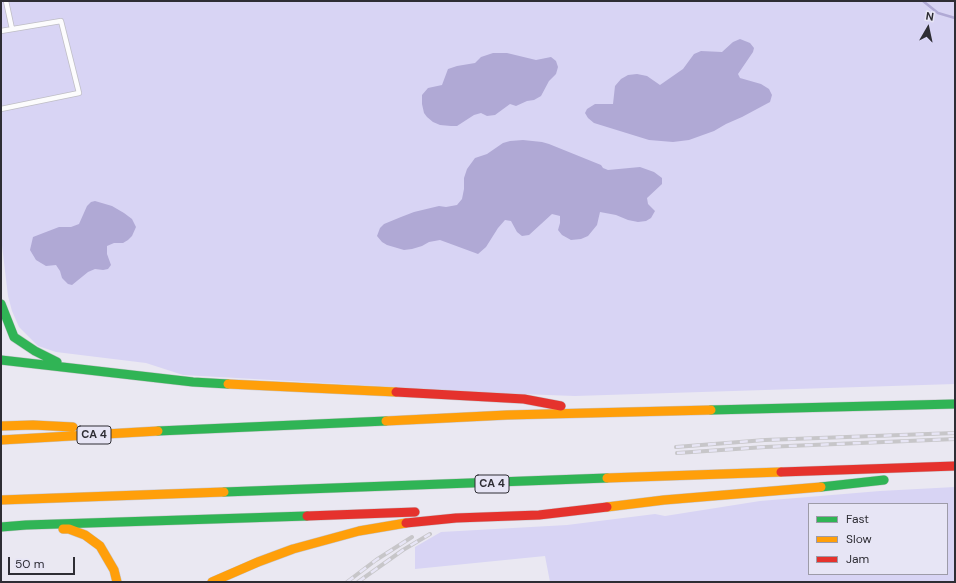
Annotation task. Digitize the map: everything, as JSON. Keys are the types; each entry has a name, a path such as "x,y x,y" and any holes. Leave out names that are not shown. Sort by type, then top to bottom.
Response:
{"highway":[{"path":"1,304 14,337 35,351 69,367"},
{"path":"1,360 193,382 524,399 595,412"},
{"name":"CA 4","path":"1,440 155,431 595,412 955,404"},
{"path":"1,426 33,425 155,431"},
{"name":"CA 4","path":"1,500 955,466"},
{"path":"917,476 955,472"},
{"path":"212,582 293,549 352,533 382,527 423,521 500,517 581,510 664,500 894,479"},
{"path":"1,528 457,511 544,512 581,510"},
{"path":"25,527 69,529 85,535 100,546 109,559 117,582"}],"lane":[{"path":"6,1 12,29"},
{"path":"1,31 61,21 79,93 1,109"}],"shaded area":[{"path":"1,1 955,1 955,384 575,396 520,394 183,375 146,363 56,352 38,346 19,327 12,311 8,296 1,237"},
{"path":"740,39 750,43 754,48 753,52 738,74 740,78 761,84 769,89 772,95 770,102 714,131 689,140 673,142 649,140 594,123 585,113 587,109 595,104 613,104 615,86 621,79 628,75 637,74 647,76 660,85 683,69 694,54 701,51 722,52 733,42"},
{"path":"493,53 507,53 536,60 551,57 556,61 558,67 556,74 549,81 541,96 516,106 510,104 495,115 487,116 481,113 474,115 457,126 440,125 427,117 424,113 422,95 428,88 442,85 448,69 475,63 481,57"},
{"path":"523,140 549,144 601,165 603,168 608,170 640,167 654,172 662,178 662,184 647,198 648,204 655,211 651,218 646,221 638,222 600,212 597,225 588,236 581,239 571,240 562,235 558,230 560,216 552,214 529,235 522,236 517,232 511,221 505,220 486,247 478,254 440,240 404,250 387,245 377,236 380,228 384,224 401,217 439,206 446,207 457,205 462,199 464,178 467,169 475,158 487,154 503,143"},
{"path":"95,201 112,206 124,213 132,219 136,227 132,236 128,240 123,243 114,243 107,246 107,254 111,265 108,269 95,269 88,272 72,285 68,284 62,278 56,265 46,266 36,260 30,250 33,237 59,227 71,227 79,224 87,206 91,202"},
{"path":"955,487 955,582 550,582 545,556 415,569 415,547 441,532 567,525 655,514 665,516 760,501 880,491"}],"waterway":[{"path":"923,1 938,13 955,18"}],"railway":[{"path":"676,447 765,440 955,433"},
{"path":"677,453 765,447 955,439"},
{"path":"358,582 403,550 430,534"},
{"path":"347,582 376,560 412,537"}],"traffic: fast":[{"path":"1,304 14,337 35,351 57,362"},
{"path":"1,360 193,382 228,384"},
{"path":"711,410 955,404"},
{"path":"158,431 386,421"},
{"path":"224,492 607,478"},
{"path":"821,487 884,480"},
{"path":"1,527 307,516"}],"traffic: slow":[{"path":"228,384 396,392"},
{"path":"386,421 507,415 711,410"},
{"path":"1,426 33,425 73,427"},
{"path":"1,440 158,431"},
{"path":"607,478 781,472"},
{"path":"607,507 664,500 821,487"},
{"path":"1,500 224,492"},
{"path":"212,582 293,549 359,531 406,523"},
{"path":"63,529 69,529 85,535 100,546 114,570 117,582"}],"traffic: jam":[{"path":"396,392 524,399 561,406"},
{"path":"781,472 955,466"},
{"path":"406,523 456,518 539,515 607,507"},
{"path":"307,516 415,512"}]}
